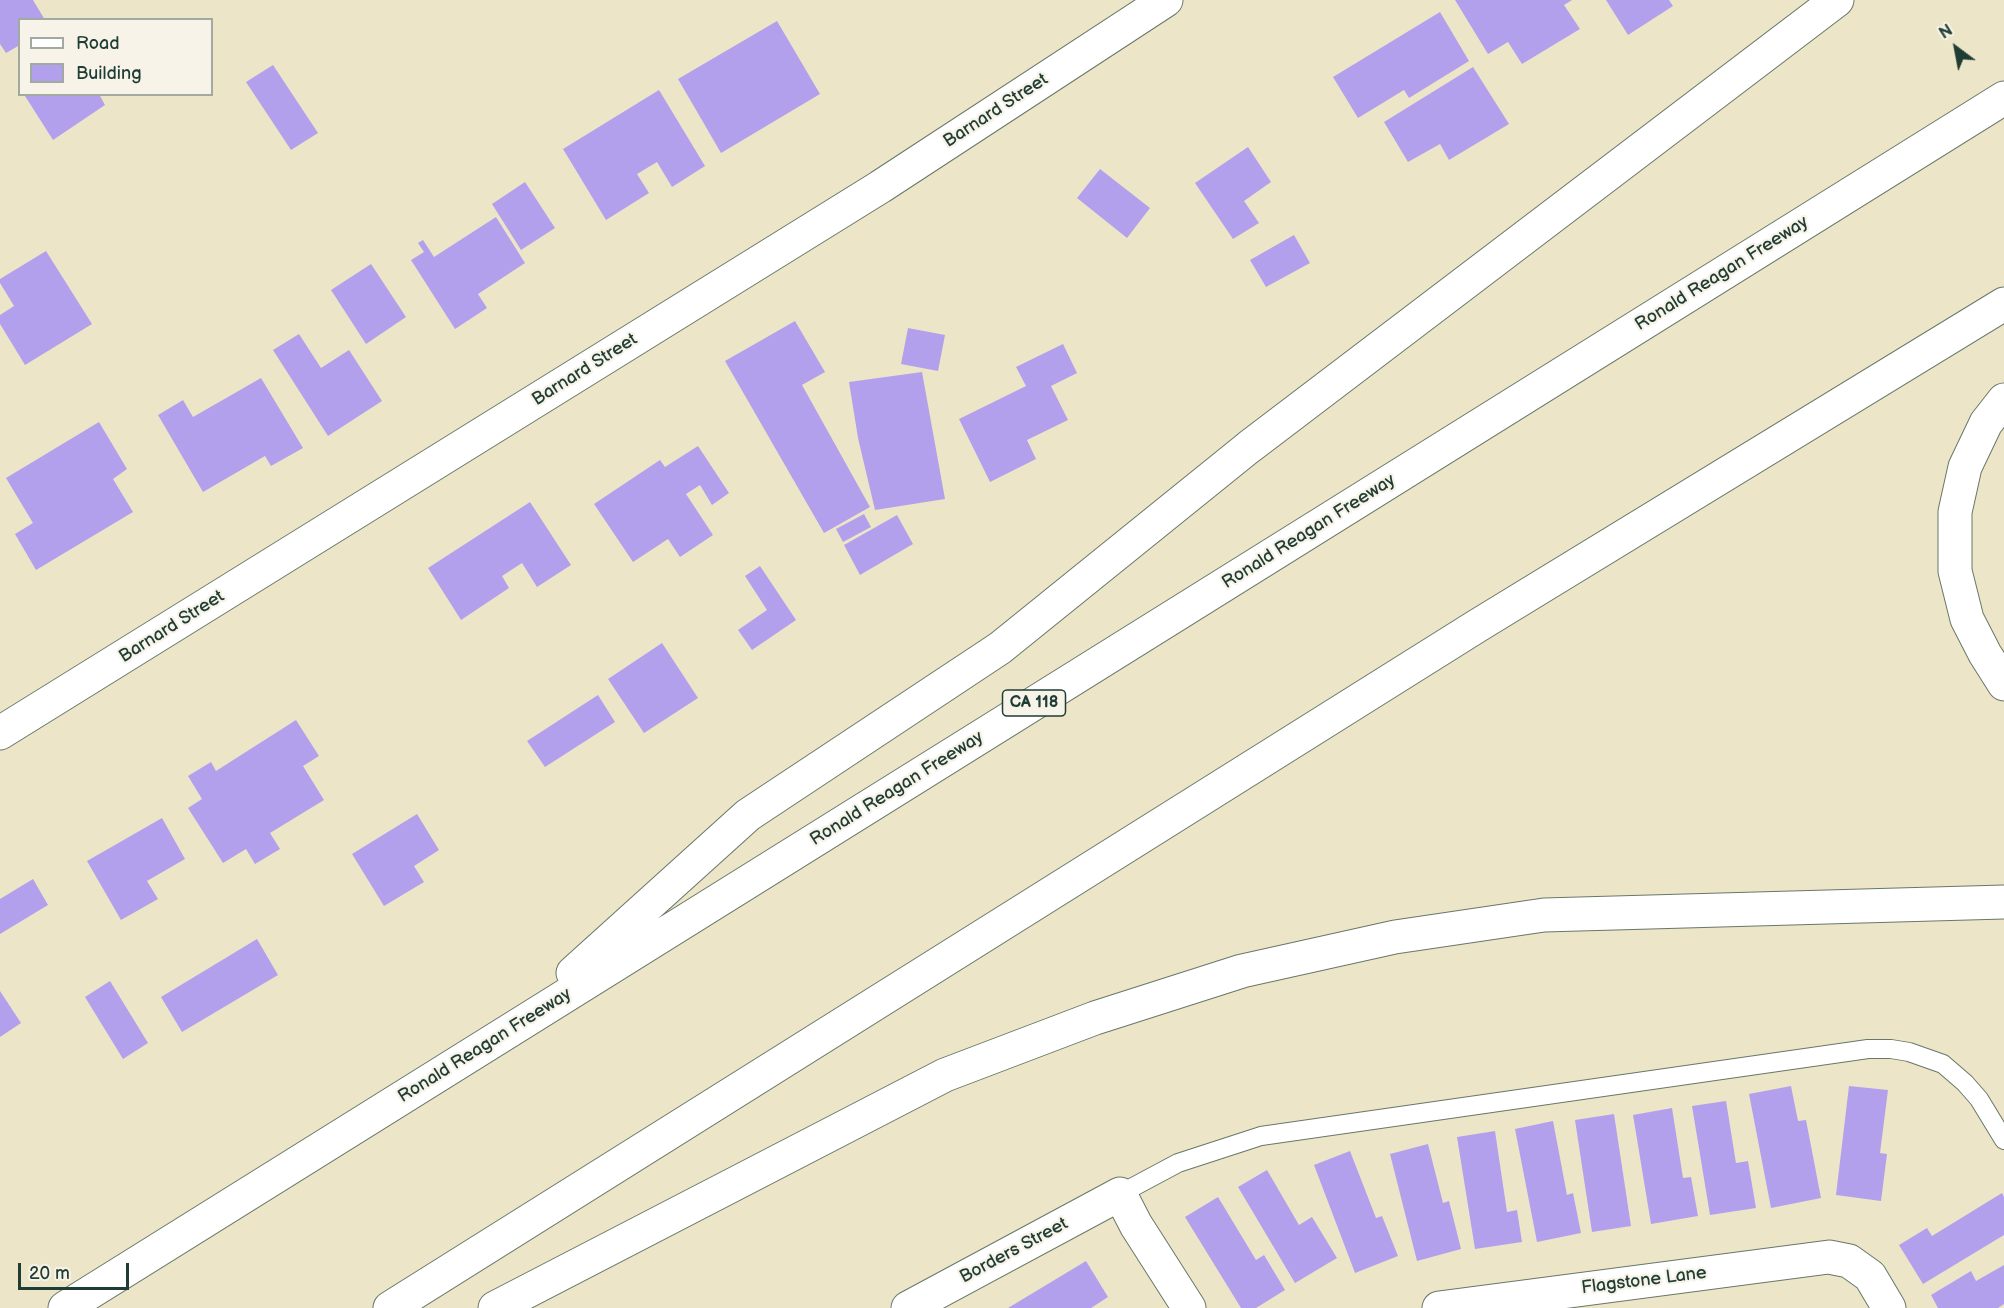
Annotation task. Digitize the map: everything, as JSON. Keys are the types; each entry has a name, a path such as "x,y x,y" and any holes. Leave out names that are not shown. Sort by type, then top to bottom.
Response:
{"main road":[{"name":"Barnard Street","path":"0,733 880,187 1166,0"},
{"path":"507,1032 748,815 1000,648 1249,447 1837,0"},
{"name":"Ronald Reagan Freeway","path":"65,1308 2004,98"},
{"path":"390,1308 1477,626 2004,303"},
{"path":"2004,400 1986,423 1965,467 1955,512 1954,571 1967,619 2004,684"},
{"path":"495,1308 945,1075 1095,1018 1242,971 1395,937 1544,915 2004,902"},
{"path":"1120,1194 1136,1225 1189,1308"},
{"name":"Borders Street","path":"908,1308 946,1299 1120,1194"},
{"name":"Flagstone Lane","path":"1439,1308 1829,1257 1849,1261 1870,1276 1889,1308"}],"lane":[{"path":"1120,1194 1178,1163 1261,1136 1868,1049 1909,1052 1943,1064 1979,1099 2004,1140"}],"building":[{"path":"0,0 33,0 44,18 18,18 18,46 6,53 0,44"},
{"path":"1455,0 1572,0 1564,5 1580,29 1522,64 1508,42 1488,54"},
{"path":"1606,0 1669,0 1673,6 1628,35"},
{"path":"1440,12 1469,61 1409,98 1404,90 1358,118 1333,77"},
{"path":"777,21 820,94 721,153 678,79"},
{"path":"273,65 318,133 291,150 246,82"},
{"path":"1473,67 1509,124 1449,160 1440,144 1408,162 1384,122"},
{"path":"659,90 705,166 672,187 657,162 637,174 649,193 606,220 563,149"},
{"path":"25,96 100,96 105,105 53,140"},
{"path":"1248,147 1271,182 1244,201 1259,223 1233,239 1195,183"},
{"path":"1100,169 1150,208 1127,238 1077,198"},
{"path":"525,182 555,228 521,250 492,204"},
{"path":"496,217 525,263 478,294 487,308 455,329 411,260 424,252 418,243 423,240 434,257"},
{"path":"1294,235 1310,263 1266,287 1250,260"},
{"path":"46,251 92,324 25,365 0,324 0,315 14,306 0,283 0,279"},
{"path":"371,264 406,317 366,344 331,290"},
{"path":"795,321 825,372 802,385 870,507 824,533 725,361"},
{"path":"908,328 945,335 938,371 901,364"},
{"path":"299,334 321,368 349,350 382,401 328,436 273,350"},
{"path":"1063,344 1077,373 1051,386 1068,420 1027,440 1036,459 990,482 959,419 1026,386 1016,367"},
{"path":"922,372 945,499 875,510 858,438 849,382"},
{"path":"261,378 303,448 271,466 265,456 203,492 158,415 183,400 193,417"},
{"path":"99,422 127,469 113,479 133,512 36,570 15,534 33,523 6,478"},
{"path":"698,446 729,493 712,505 700,485 686,494 713,535 680,557 668,539 633,562 594,504 660,460 665,467"},
{"path":"530,502 571,565 537,587 522,563 502,576 509,588 461,620 428,568"},
{"path":"864,514 871,527 843,542 836,529"},
{"path":"897,515 913,544 860,575 844,545"},
{"path":"760,566 796,620 752,650 738,630 767,610 745,576"},
{"path":"662,643 698,698 644,733 608,679"},
{"path":"598,695 615,722 545,767 527,741"},
{"path":"296,720 319,756 303,766 324,800 270,833 280,849 255,864 246,849 223,863 188,808 202,799 188,776 211,762 216,771"},
{"path":"417,814 439,850 414,866 424,882 384,906 352,854"},
{"path":"162,818 185,859 147,881 158,899 121,920 87,861"},
{"path":"33,879 48,905 0,934 0,899"},
{"path":"257,939 278,975 182,1032 161,997"},
{"path":"110,981 148,1043 123,1059 85,997"},
{"path":"0,991 21,1023 0,1037"},
{"path":"1791,1086 1798,1121 1806,1120 1821,1198 1771,1208 1749,1094"},
{"path":"1849,1086 1888,1090 1880,1153 1887,1154 1881,1201 1836,1195"},
{"path":"1726,1101 1736,1163 1748,1161 1756,1208 1710,1215 1692,1106"},
{"path":"1672,1108 1683,1178 1691,1177 1698,1216 1651,1224 1633,1115"},
{"path":"1614,1114 1631,1226 1592,1232 1575,1120"},
{"path":"1553,1121 1567,1195 1573,1193 1581,1233 1537,1242 1515,1129"},
{"path":"1495,1131 1507,1212 1517,1210 1522,1242 1475,1249 1457,1137"},
{"path":"1428,1144 1443,1203 1449,1201 1461,1249 1417,1261 1390,1154"},
{"path":"1350,1151 1376,1218 1382,1216 1398,1256 1355,1273 1314,1165"},
{"path":"1267,1170 1299,1225 1312,1217 1337,1258 1295,1283 1238,1187"},
{"path":"2002,1193 2004,1197 2004,1235 1923,1284 1899,1245 1927,1228 1932,1236"},
{"path":"1218,1197 1256,1260 1264,1255 1285,1290 1256,1308 1241,1308 1185,1217"},
{"path":"1086,1261 1108,1297 1091,1308 1008,1308"},
{"path":"2004,1265 2004,1304 1998,1308 1938,1308 1931,1295 1971,1271 1976,1281"}]}
